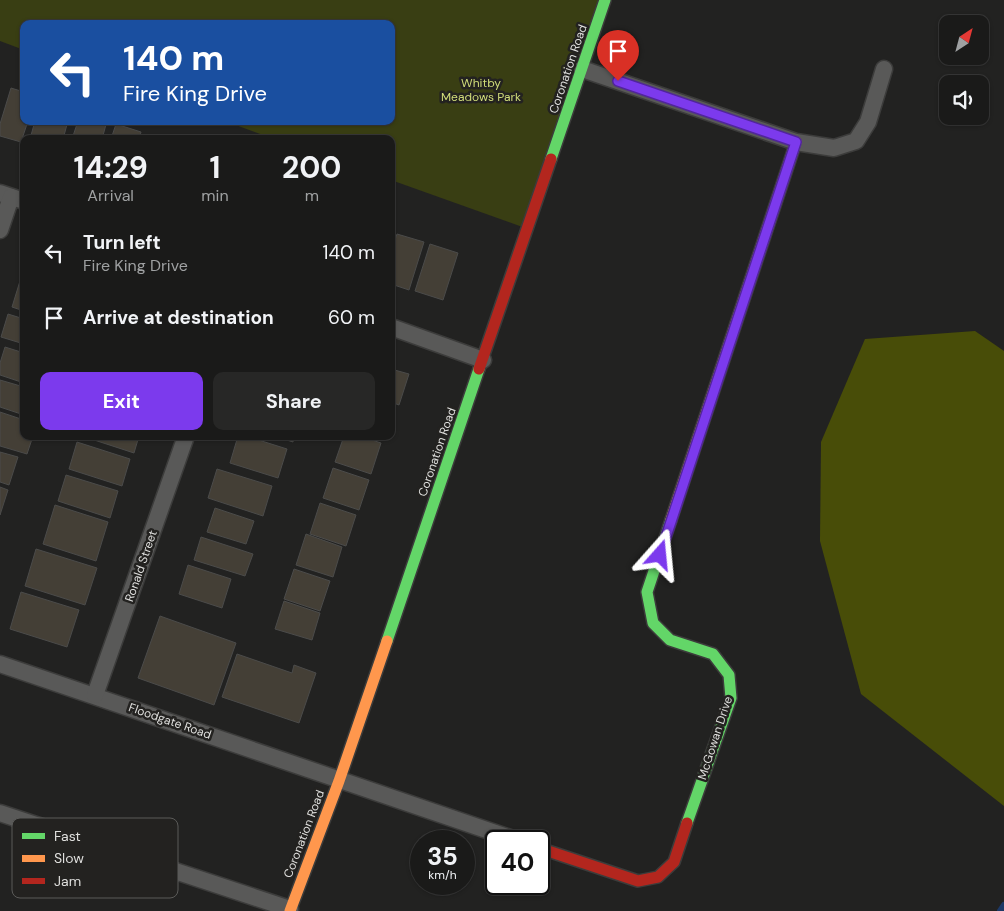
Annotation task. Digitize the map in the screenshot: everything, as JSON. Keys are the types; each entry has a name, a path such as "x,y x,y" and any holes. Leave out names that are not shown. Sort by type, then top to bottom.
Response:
{"street":[{"name":"Coronation Road","path":"290,910 339,781 605,0"},
{"path":"582,69 796,142 834,148 856,141 868,122 884,69"},
{"name":"McGowan Drive","path":"550,852 638,881 658,877 674,862 731,698 729,675 713,654 670,640 653,623 647,592 796,142"},
{"path":"0,230 12,197"},
{"path":"395,328 483,360"},
{"name":"Ronald Street","path":"95,695 185,440"},
{"name":"Floodgate Road","path":"0,664 95,695 339,781"},
{"path":"339,781 486,830"},
{"path":"0,813 15,818"},
{"path":"178,873 290,910"}],"green space":[{"name":"Whitby Meadows Park","path":"0,0 605,0 528,229 395,181 395,135 263,135 236,125 395,125 395,20 20,20 20,48 0,41"},
{"path":"975,331 1004,351 1004,806 861,694 820,541 821,442 865,339"}],"building":[{"path":"11,88 20,91 20,125 27,125 23,135 20,135 20,142 0,136 0,124"},
{"path":"34,125 67,125 64,135 31,135"},
{"path":"77,125 106,125 103,135 73,135"},
{"path":"116,125 141,132 140,135 112,135"},
{"path":"397,234 424,242 409,290 395,285 395,240"},
{"path":"430,244 458,253 443,300 415,291"},
{"path":"20,281 20,310 12,307"},
{"path":"8,314 20,318 20,343 1,337"},
{"path":"5,347 20,352 20,382 0,375 0,363"},
{"path":"395,370 409,374 399,405 395,404"},
{"path":"0,380 20,386 20,414 0,407"},
{"path":"0,412 20,419 20,440 32,440 27,454 0,446"},
{"path":"94,440 138,440 134,453"},
{"path":"237,440 259,440 287,449 278,478 230,463"},
{"path":"343,440 372,440 381,443 371,474 335,462"},
{"path":"77,442 130,459 122,486 69,469"},
{"path":"0,452 18,457 9,485 0,482"},
{"path":"333,468 369,480 359,510 323,498"},
{"path":"217,469 272,486 263,516 208,498"},
{"path":"66,475 118,491 110,518 58,501"},
{"path":"0,487 8,490 0,515"},
{"path":"320,503 356,515 346,546 310,534"},
{"path":"55,505 108,522 96,561 43,544"},
{"path":"215,508 254,521 246,544 207,532"},
{"path":"306,534 342,547 333,577 296,565"},
{"path":"201,537 253,554 245,576 194,560"},
{"path":"36,549 97,568 85,605 25,586"},
{"path":"188,565 231,579 222,608 179,594"},
{"path":"294,569 330,581 320,611 284,599"},
{"path":"21,592 79,610 67,647 10,629"},
{"path":"284,601 320,613 312,640 275,629"},
{"path":"160,616 236,643 214,705 138,678"},
{"path":"237,654 292,673 294,665 316,673 299,723 222,697"}],"waterway":[{"path":"1000,911 1004,905"}],"traffic: fast":[{"path":"551,159 605,0"},
{"path":"387,641 479,369"},
{"path":"671,520 647,592 653,623 670,640 713,654 729,675 731,698 687,823"}],"traffic: slow":[{"path":"671,520 796,142"},
{"path":"290,911 339,781 387,641"}],"traffic: jam":[{"path":"479,369 551,159"},
{"path":"550,852 638,881 658,877 674,862 687,823"}],"route":[{"path":"618,81 796,142 660,555"}]}
